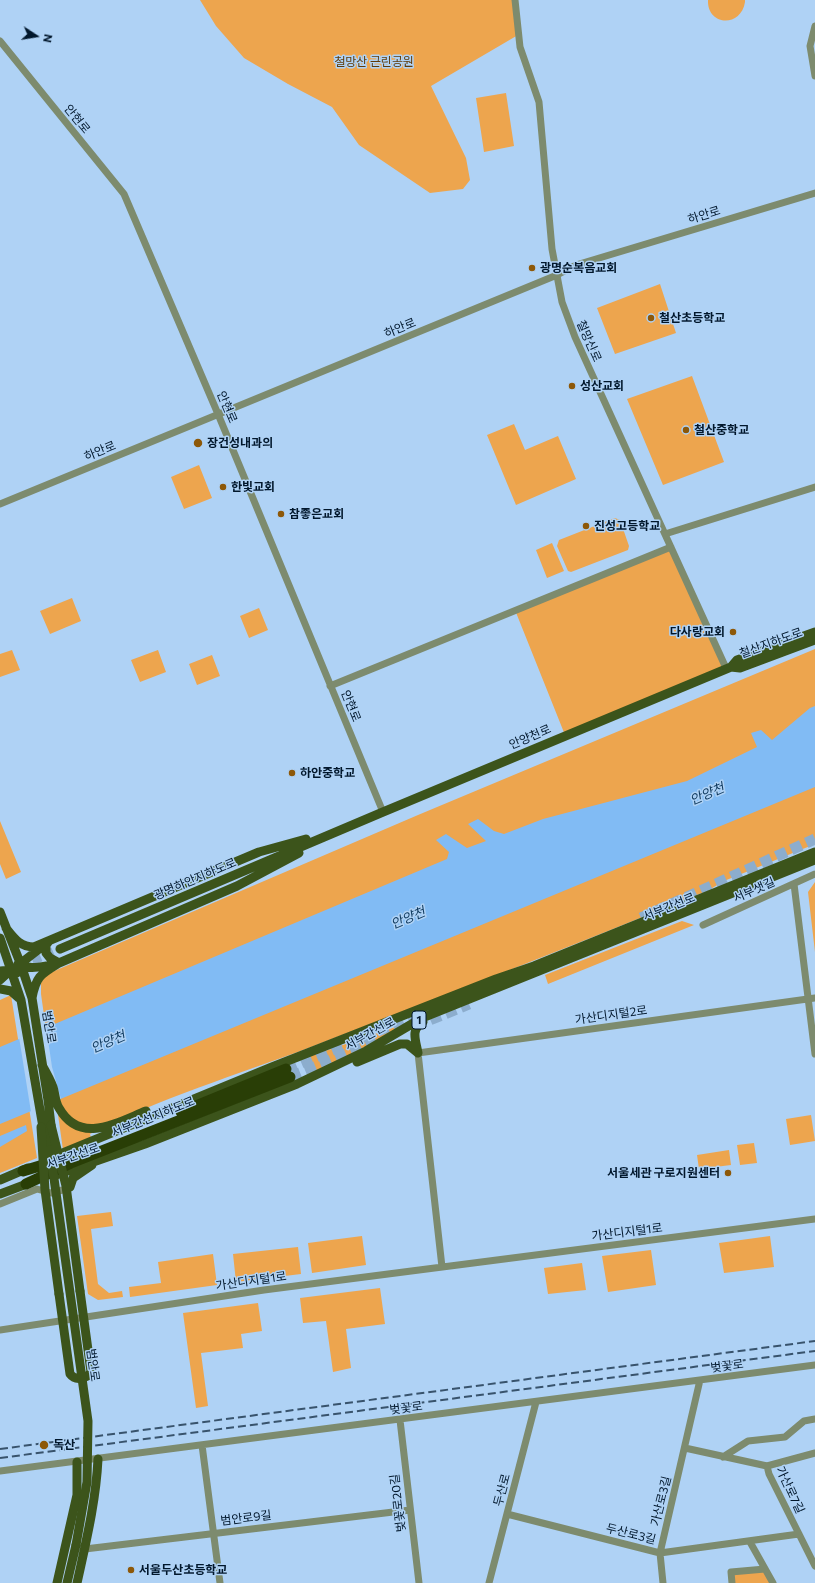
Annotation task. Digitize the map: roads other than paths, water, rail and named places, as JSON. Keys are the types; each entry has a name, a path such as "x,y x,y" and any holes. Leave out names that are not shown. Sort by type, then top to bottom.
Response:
{"highway":[{"name":"서부간선지하도로","path":"23,1170 67,1158 288,1073 71,1163 26,1184"}],"main road":[{"name":"철산지하도로","path":"729,667 737,660 815,632"},
{"name":"철산지하도로","path":"729,667 740,668 815,640"},
{"name":"안양천로","path":"338,830 729,667"},
{"path":"6,928 15,940 23,945 34,946 259,852 338,830"},
{"path":"32,998 34,986 41,974 59,963 237,886 338,830"},
{"name":"광명하안지하도로","path":"60,949 338,830"},
{"name":"서부간선로","path":"0,1180 108,1133 496,979 534,966 815,852"},
{"name":"서부간선로","path":"0,1194 152,1141 320,1074 366,1051 422,1018 815,860"},
{"name":"범안로","path":"0,912 17,965 28,985 32,998 42,1065 46,1126"},
{"path":"50,940 46,945 46,953 50,958 59,963"},
{"path":"0,980 50,940"},
{"name":"범안로","path":"0,941 7,956 17,965"},
{"path":"0,971 17,965 34,968 59,963"},
{"name":"범안로","path":"17,965 16,984 50,1150 88,1421 87,1482 76,1545 67,1583"},
{"path":"418,1053 414,1031 418,1024 478,999 503,986"},
{"path":"0,989 11,991 16,994 20,1000"},
{"path":"320,1074 352,1064 400,1044 407,1044 418,1053"},
{"path":"42,1065 52,1085 58,1107 68,1120 78,1127 86,1129 104,1127 175,1100 272,1067"},
{"path":"46,1126 66,1186 91,1372 86,1377 76,1378 70,1374 45,1190 46,1126"},
{"path":"70,1187 73,1178 98,1160"},
{"path":"77,1583 85,1549 97,1477 98,1459"},
{"path":"57,1583 77,1494 77,1462"}],"street":[{"name":"철망산로","path":"515,0 520,47 539,102 552,249 562,302 570,326 665,534 729,667"},
{"path":"815,26 810,46 815,76"},
{"name":"안현로","path":"0,41 124,194 218,414 382,812"},
{"name":"하안로","path":"0,504 583,263 815,194"},
{"path":"665,534 815,487"},
{"path":"330,686 671,547"},
{"name":"서부샛길","path":"702,925 815,874"},
{"path":"794,884 811,998 815,1054"},
{"name":"가산디지털2로","path":"418,1053 811,998"},
{"path":"418,1053 442,1267"},
{"path":"0,1204 37,1190 51,1193 70,1187"},
{"name":"가산디지털1로","path":"63,1321 264,1290 815,1219"},
{"path":"0,1330 63,1321"},
{"name":"벚꽃로","path":"0,1471 815,1365"},
{"name":"가산로3길","path":"663,1583 660,1553 700,1380"},
{"name":"두산로","path":"489,1583 536,1402"},
{"path":"723,1457 748,1441 785,1437 804,1421 815,1419"},
{"name":"벚꽃로20길","path":"400,1420 419,1583"},
{"path":"202,1445 220,1583"},
{"path":"685,1448 767,1466 815,1453"},
{"name":"가산로7길","path":"767,1466 769,1474 815,1566"},
{"name":"범안로9길","path":"85,1549 410,1510"},
{"name":"두산로3길","path":"507,1514 660,1553 750,1542 799,1534"},
{"path":"750,1542 773,1583"},
{"path":"732,1583 731,1572 765,1569"}],"water":[{"name":"안양천","path":"815,706 815,787 0,1124 0,1047 447,859 449,852 436,840 446,834 467,848 486,841 468,824 478,819 494,831 504,834 543,819 687,781 757,747 751,733 761,730 772,740 810,708"},
{"path":"26,1125 27,1131 0,1147 0,1136"}],"tunnel":[{"path":"641,918 815,839"},
{"path":"20,966 60,949"},
{"path":"415,1026 469,1004"},
{"path":"286,1069 419,1014"},
{"path":"290,1077 378,1041"}],"railway":[{"path":"0,1449 815,1341"},
{"path":"0,1458 815,1351"}],"place":[{"name":"광명순복음교회","path":"532,268"},
{"name":"철산초등학교","path":"651,318"},
{"name":"성산교회","path":"572,386"},
{"name":"철산중학교","path":"686,430"},
{"name":"장건성내과의","path":"198,443"},
{"name":"한빛교회","path":"223,487"},
{"name":"참좋은교회","path":"281,514"},
{"name":"진성고등학교","path":"586,526"},
{"name":"다사랑교회","path":"733,632"},
{"name":"하안중학교","path":"292,773"},
{"name":"서울세관 구로지원센터","path":"728,1173"},
{"name":"독산","path":"44,1445"},
{"name":"서울두산초등학교","path":"131,1570"}],"park label":[{"name":"철망산 근린공원","path":"374,62"}]}
